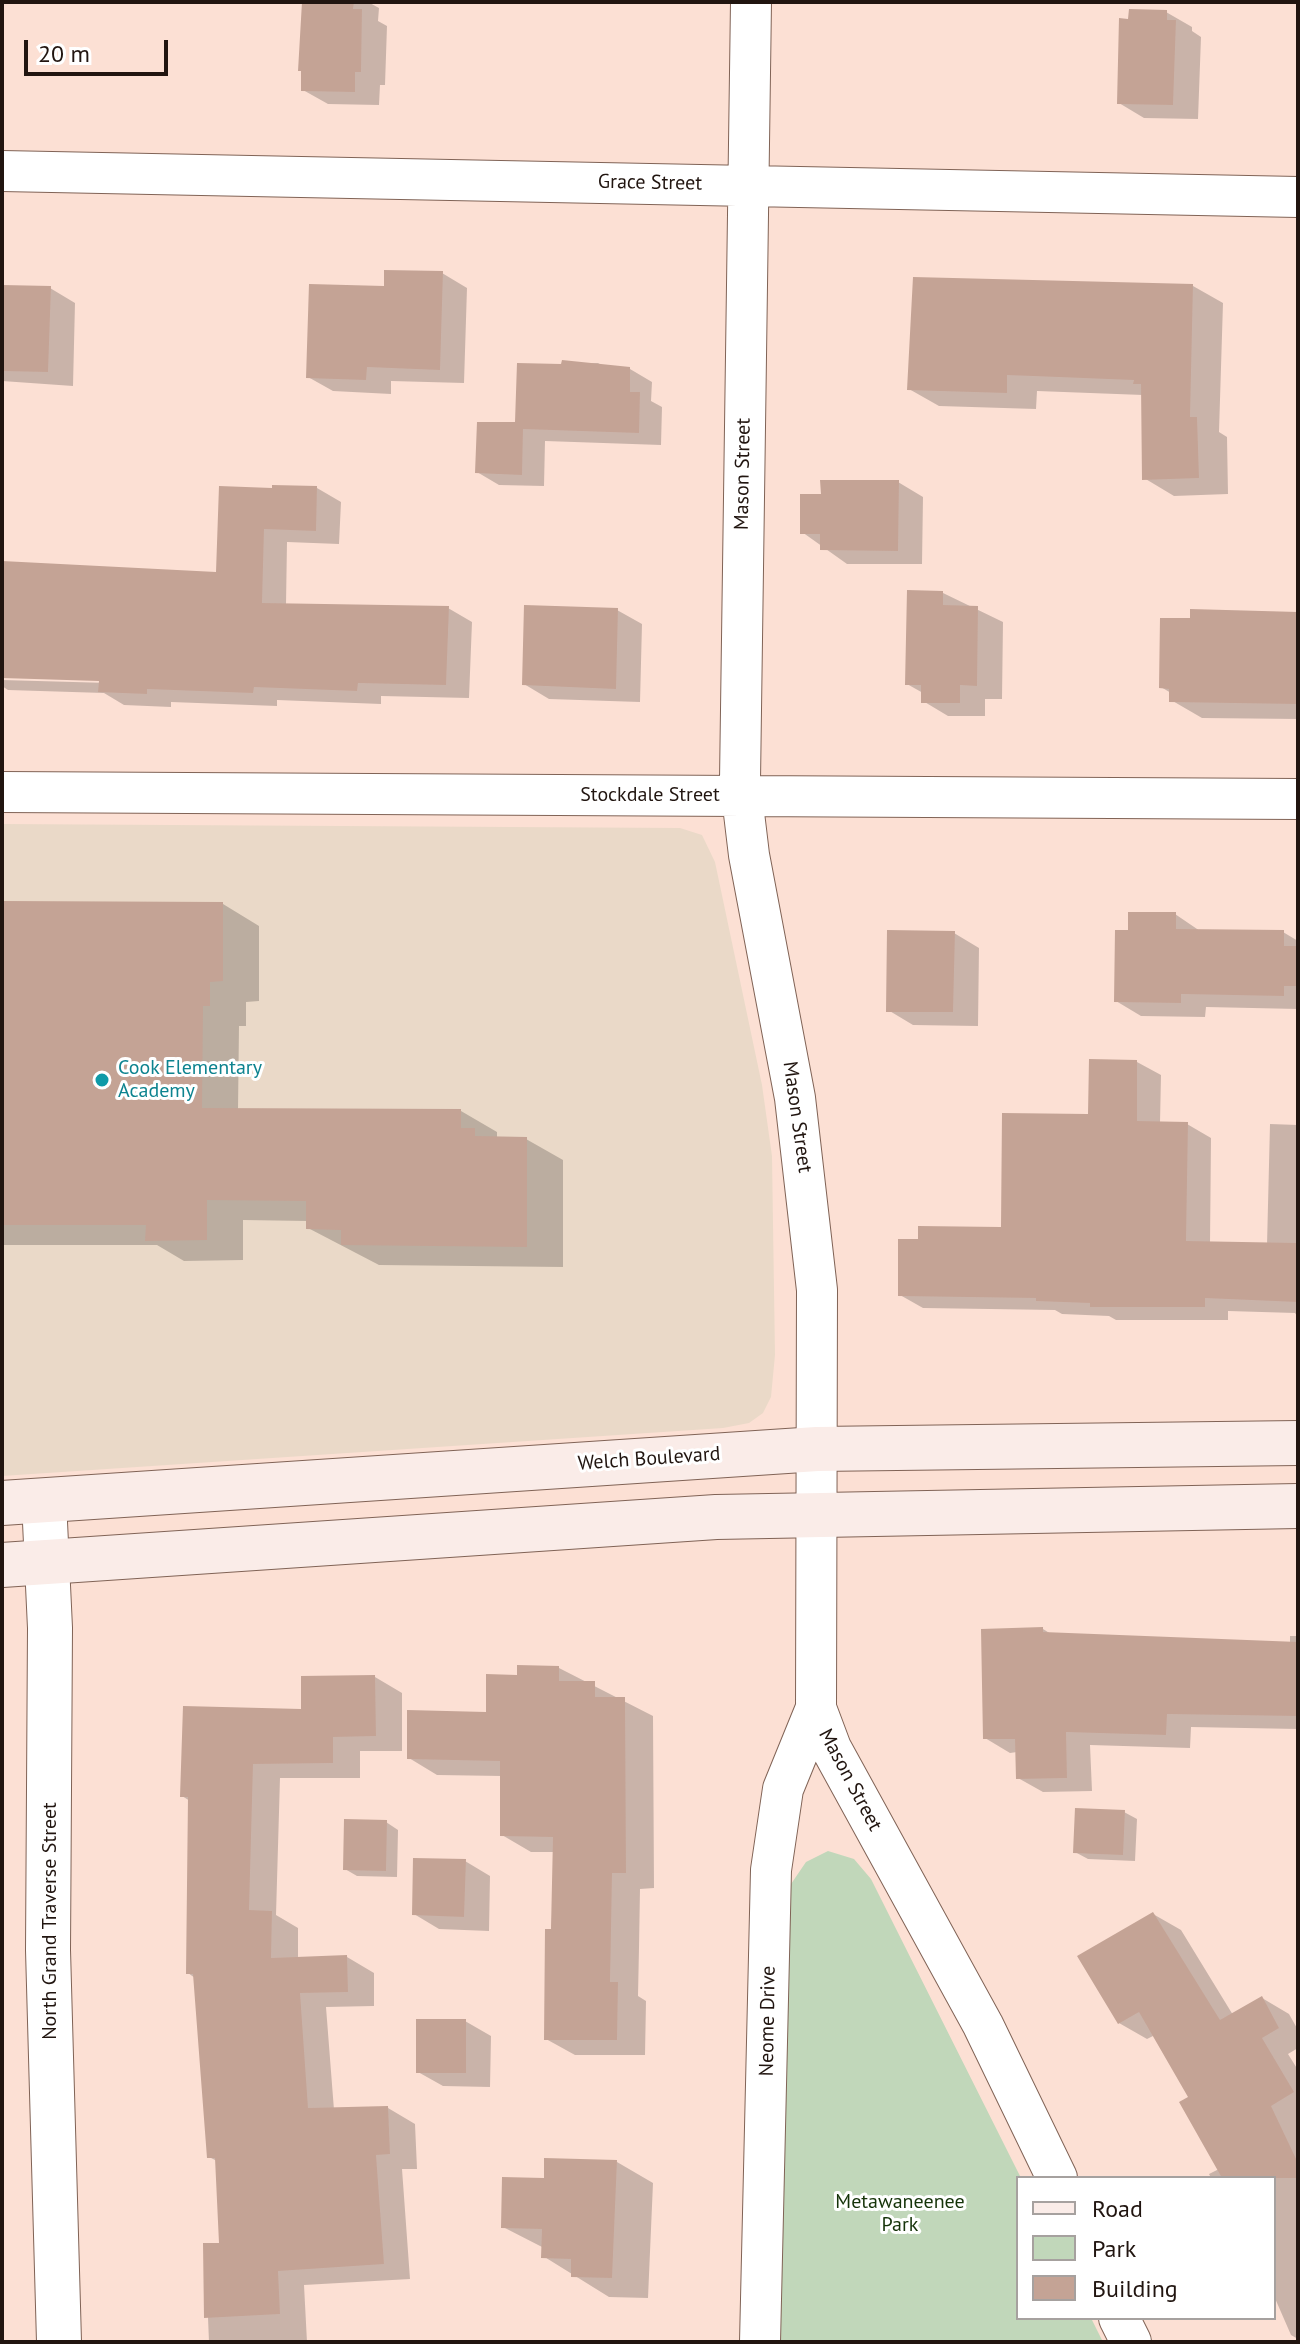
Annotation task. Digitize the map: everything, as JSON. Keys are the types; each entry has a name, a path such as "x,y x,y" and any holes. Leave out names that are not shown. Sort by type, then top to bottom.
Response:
{"main road":[{"name":"Welch Boulevard","path":"23,1502 817,1449 1298,1443"},
{"path":"2,1565 816,1513 1298,1506"}],"street":[{"name":"Mason Street","path":"751,2 742,795 749,855 779,1003 802,1148 817,1290 816,1708 831,1748 983,2025 1056,2176"},
{"name":"Grace Street","path":"2,171 1298,197"},
{"name":"Stockdale Street","path":"2,792 1298,799"},
{"name":"North Grand Traverse Street","path":"23,1502 48,1562 48,1966 59,2342"},
{"name":"Neome Drive","path":"760,2342 771,1870 783,1789 816,1708"},
{"path":"1120,2320 1131,2342"}],"shaded area":[{"path":"2,824 680,828 702,835 715,862 762,1085 772,1156 775,1355 771,1397 763,1413 749,1423 723,1428 2,1476"}],"green space":[{"name":"Metawaneenee Park","path":"828,1851 854,1859 871,1879 1020,2176 1016,2176 1016,2320 1092,2320 1103,2342 777,2342 791,1884 806,1862"}],"building":[{"path":"302,2 354,2 353,9 362,9 361,72 355,72 355,92 301,91 301,71 298,71"},
{"path":"1129,9 1167,10 1167,20 1176,20 1173,105 1117,104 1119,18 1128,19"},
{"path":"384,270 443,271 440,370 367,367 366,380 306,378 309,284 384,286"},
{"path":"913,277 1193,284 1190,417 1197,417 1199,478 1142,480 1141,384 1133,384 1134,380 1007,375 1007,393 907,390"},
{"path":"2,285 51,286 48,372 2,371"},
{"path":"562,360 630,367 630,392 640,392 639,433 523,429 522,475 475,473 477,422 515,422 517,363 561,364"},
{"path":"820,480 899,480 898,551 820,550 820,534 800,534 800,494 821,494"},
{"path":"272,485 317,486 316,531 264,529 262,603 449,606 446,685 358,683 357,691 254,687 253,693 147,689 147,694 98,692 99,681 2,678 2,561 216,572 219,486 272,488"},
{"path":"907,590 943,591 943,605 978,606 977,686 960,685 960,703 921,703 921,685 905,685"},
{"path":"524,605 618,608 616,689 522,685"},
{"path":"1190,609 1298,612 1298,704 1169,702 1169,689 1159,688 1160,618 1190,618"},
{"name":"Cook Elementary Academy","path":"2,901 223,902 223,981 210,982 210,1006 203,1006 202,1108 461,1109 461,1128 475,1128 475,1136 527,1137 527,1247 341,1245 341,1230 306,1229 306,1201 207,1200 207,1240 145,1241 146,1225 2,1225"},
{"path":"1128,912 1176,912 1176,929 1284,930 1284,946 1298,946 1298,986 1284,986 1284,996 1181,994 1181,1003 1114,1002 1115,930 1128,930"},
{"path":"887,930 955,931 953,1012 886,1012"},
{"path":"1089,1059 1137,1060 1137,1121 1188,1122 1186,1241 1298,1243 1298,1302 1205,1298 1205,1307 1090,1307 1090,1303 1036,1301 1036,1298 898,1296 898,1239 918,1239 918,1226 1001,1227 1002,1113 1088,1114"},
{"path":"1043,1627 1043,1632 1298,1642 1298,1716 1167,1714 1166,1735 1066,1732 1067,1778 1016,1779 1015,1739 983,1739 981,1629"},
{"path":"517,1665 559,1666 559,1681 595,1681 595,1697 625,1697 626,1873 612,1873 610,1982 618,1982 617,2040 544,2040 545,1929 551,1929 553,1837 500,1836 500,1761 407,1759 407,1710 486,1712 486,1674 517,1675"},
{"path":"375,1675 376,1736 333,1737 333,1763 253,1764 249,1910 272,1911 271,1958 347,1955 348,1992 300,1993 308,2108 388,2106 390,2154 376,2155 384,2264 278,2271 280,2314 204,2318 203,2243 219,2243 215,2158 207,2158 193,1974 186,1974 188,1797 180,1797 183,1706 301,1709 301,1676"},
{"path":"1075,1808 1125,1810 1123,1855 1073,1853"},
{"path":"344,1819 387,1820 386,1871 343,1870"},
{"path":"413,1858 466,1859 464,1917 412,1915"},
{"path":"1153,1912 1220,2020 1262,1996 1279,2028 1262,2038 1294,2092 1271,2106 1298,2163 1298,2178 1221,2176 1179,2102 1188,2097 1139,2012 1118,2024 1077,1956"},
{"path":"416,2019 466,2019 466,2073 416,2073"},
{"path":"544,2158 617,2160 612,2278 571,2277 571,2259 541,2258 542,2229 501,2228 502,2177 544,2178"}],"place":[{"name":"Cook Elementary Academy","path":"102,1080"}]}
